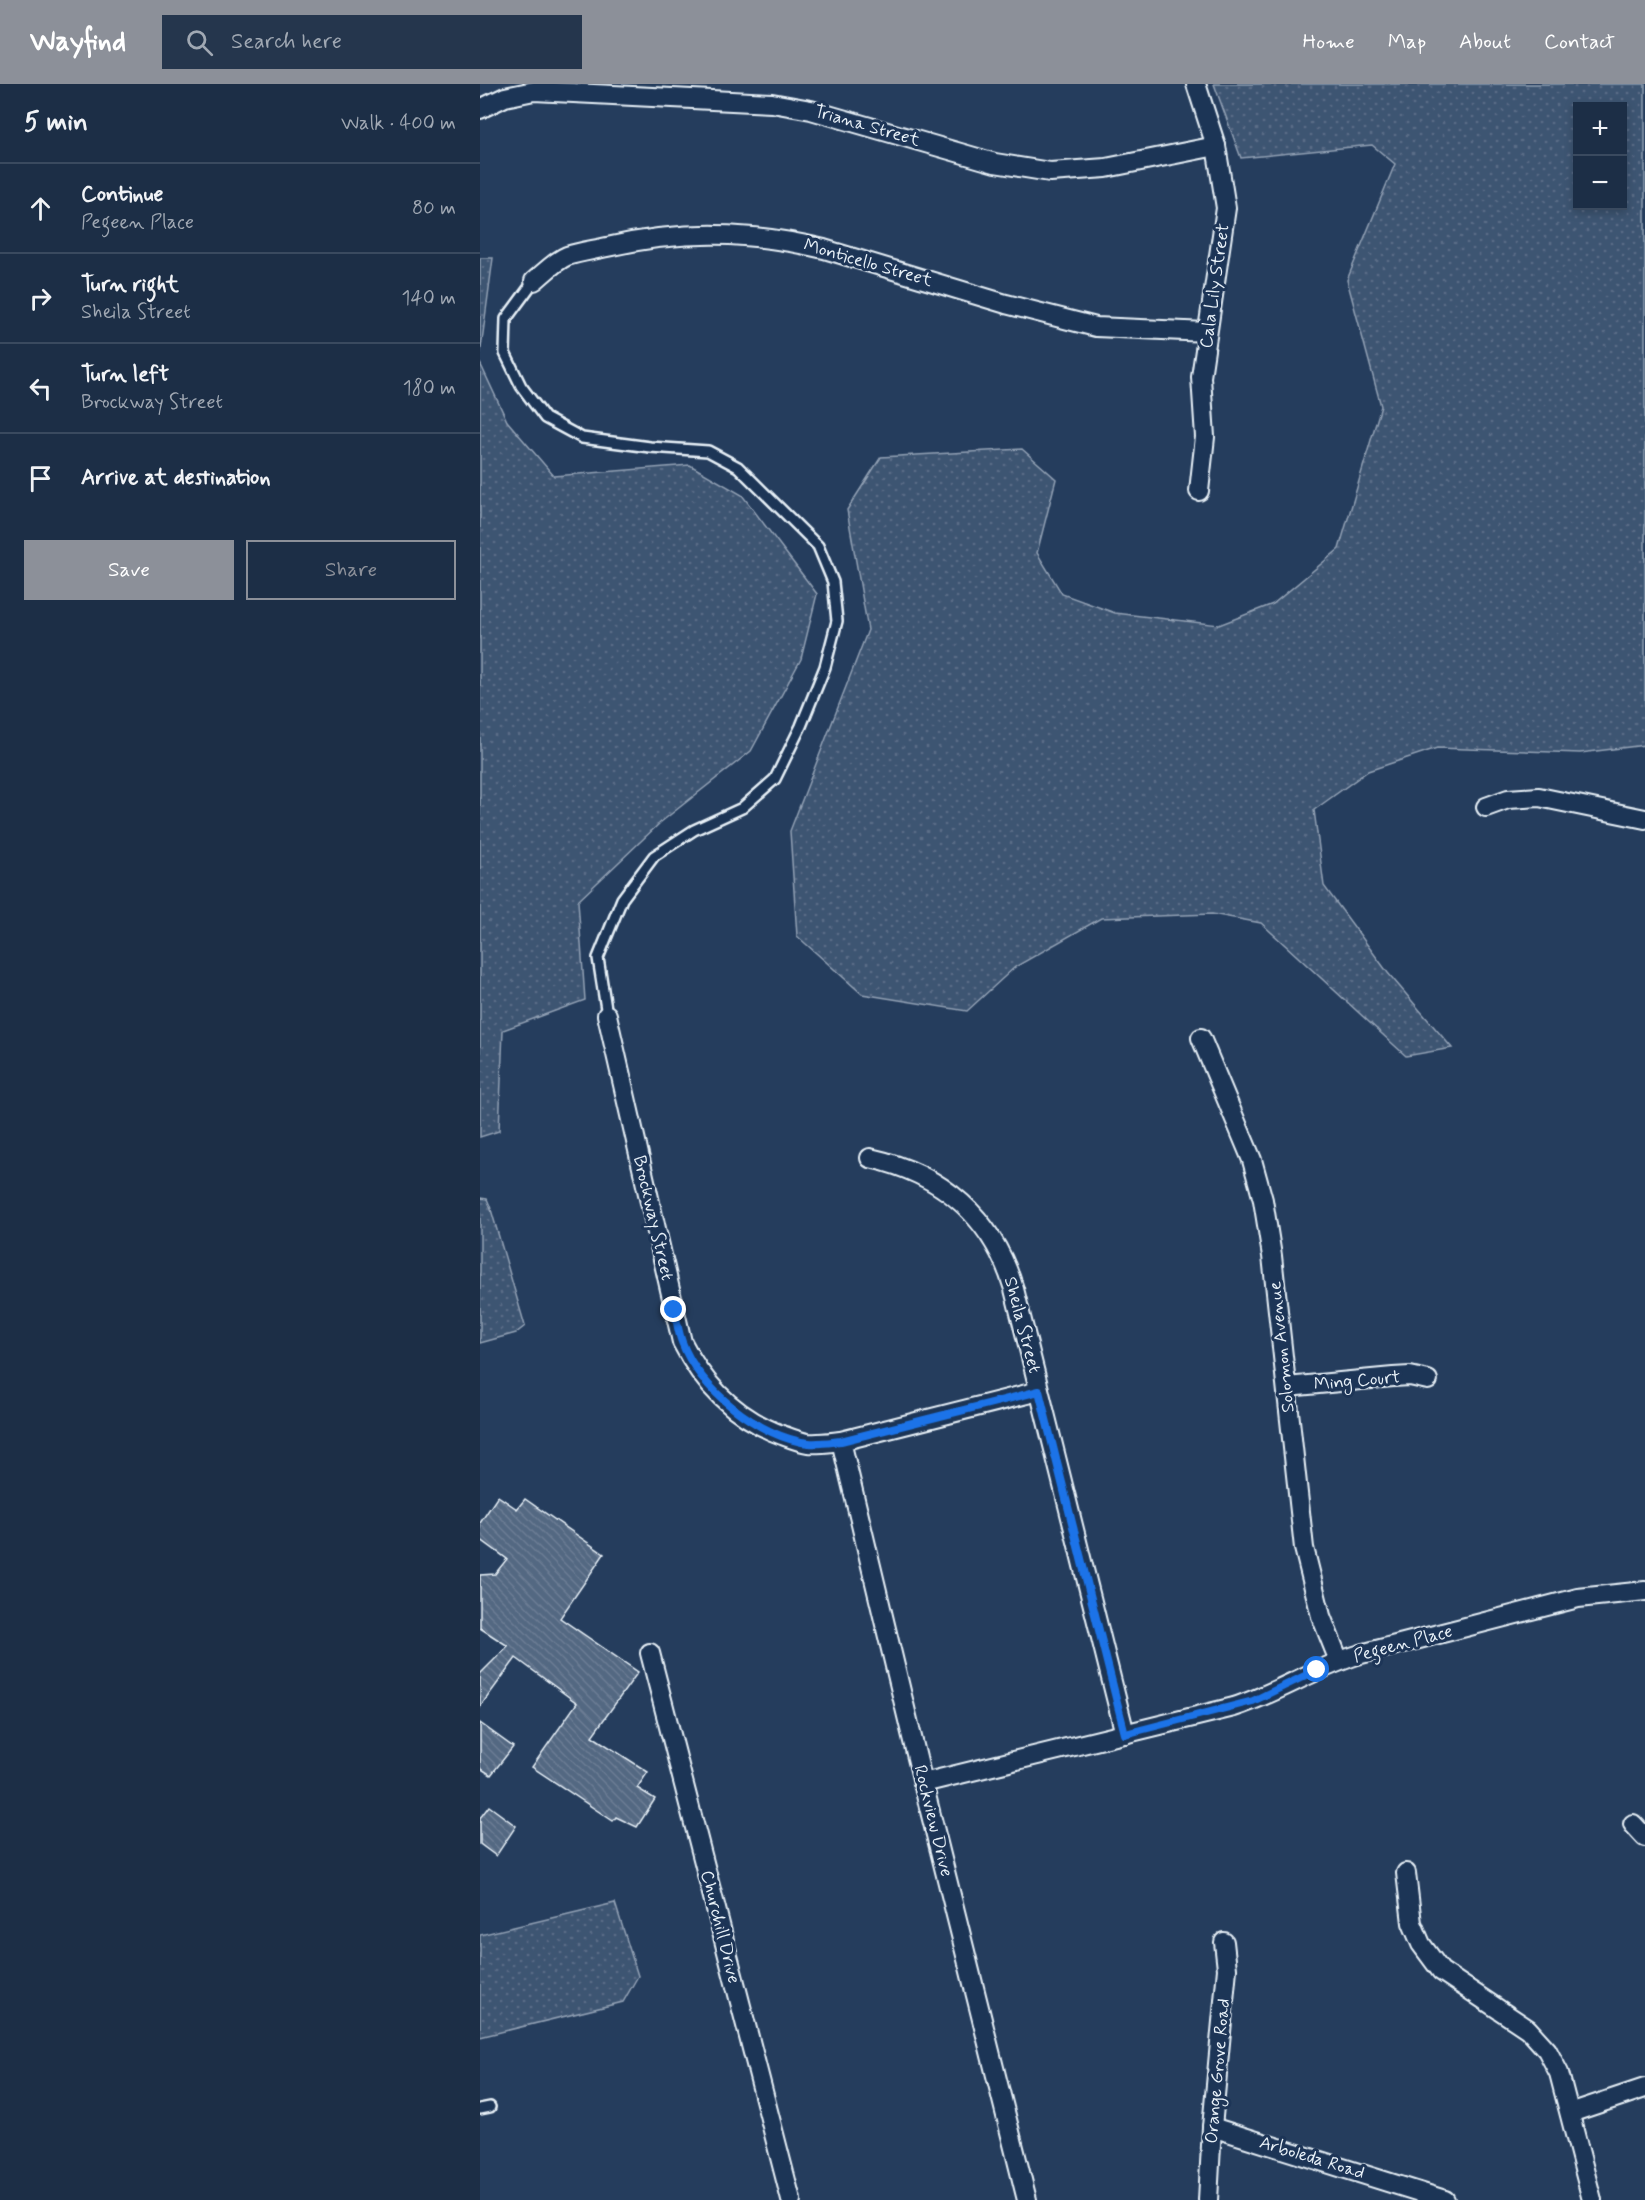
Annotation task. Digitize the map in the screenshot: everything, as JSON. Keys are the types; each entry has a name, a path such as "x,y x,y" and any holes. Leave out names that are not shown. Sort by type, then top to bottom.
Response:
{"street":[{"name":"Cala Lily Street","path":"1196,84 1216,146 1226,208 1201,378 1205,437 1199,491"},
{"name":"Triana Street","path":"480,109 505,97 534,91 772,103 811,110 994,163 1050,172 1106,168 1216,146"},
{"name":"Monticello Street","path":"534,281 565,257 614,246 684,235 740,235 788,241 824,249 1006,304 1096,327 1207,332"},
{"path":"1486,807 1508,799 1539,796 1645,819"},
{"name":"Brockway Street","path":"607,1014 682,1342 700,1374 719,1395 756,1423 808,1443 841,1441 1039,1391"},
{"name":"Solomon Avenue","path":"1201,1038 1252,1160 1261,1190 1272,1256 1308,1567 1321,1616 1339,1661"},
{"name":"Sheila Street","path":"870,1158 900,1166 943,1189 968,1208 985,1227 1000,1250 1010,1277 1125,1734"},
{"name":"Ming Court","path":"1287,1387 1410,1376 1428,1380"},
{"name":"Rockview Drive","path":"841,1441 923,1783 1028,2200"},
{"name":"Pegeen Place","path":"923,1783 1253,1701 1339,1661 1578,1598 1645,1591"},
{"name":"Churchill Drive","path":"650,1653 791,2200"},
{"path":"1406,1873 1413,1923 1421,1944 1441,1971 1517,2021 1547,2050 1559,2073 1592,2200"},
{"name":"Orange Grove Road","path":"1208,2200 1212,2127 1227,1969 1224,1942"},
{"path":"1570,2112 1645,2088"},
{"name":"Arboleda Road","path":"1212,2127 1445,2200"}],"lane":[{"path":"534,281 506,319 505,353 521,386 545,418 582,438 650,447 708,451 738,467 818,546 833,582 837,621 825,667 801,726 775,779 742,808 694,830 654,856 622,899 598,958 607,1014"}],"shaded area":[{"path":"1214,84 1645,84 1645,745 1580,753 1437,748 1368,771 1314,810 1324,886 1388,973 1452,1048 1406,1056 1261,923 1212,914 1101,918 1015,967 967,1011 862,994 797,936 790,831 868,630 847,510 881,457 1022,449 1056,479 1037,553 1062,594 1115,613 1219,625 1273,604 1339,549 1381,406 1347,280 1395,164 1372,145 1241,158"},
{"path":"480,258 493,258 480,356"},
{"path":"480,363 507,421 554,476 690,465 742,495 817,594 801,659 751,751 661,822 578,901 585,1000 503,1030 499,1131 480,1137"},
{"path":"480,1198 487,1199 490,1206 525,1326 516,1333 480,1343"},
{"path":"615,1903 638,1976 623,2002 480,2037 480,1935"}],"building":[{"path":"498,1496 517,1509 525,1499 604,1554 560,1618 638,1672 592,1736 648,1772 637,1788 655,1799 637,1827 616,1817 613,1821 532,1767 577,1703 516,1658 480,1707 480,1674 508,1646 480,1628 480,1575 495,1574 507,1559 480,1539 480,1523"},
{"path":"480,1723 513,1747 491,1775 480,1768"},
{"path":"489,1806 516,1826 496,1856 480,1844 480,1818"}],"route":[{"path":"674,1310 682,1342 700,1374 712,1388 740,1413 756,1423 808,1443 841,1441 1039,1391 1125,1734 1253,1701 1317,1670"}]}
